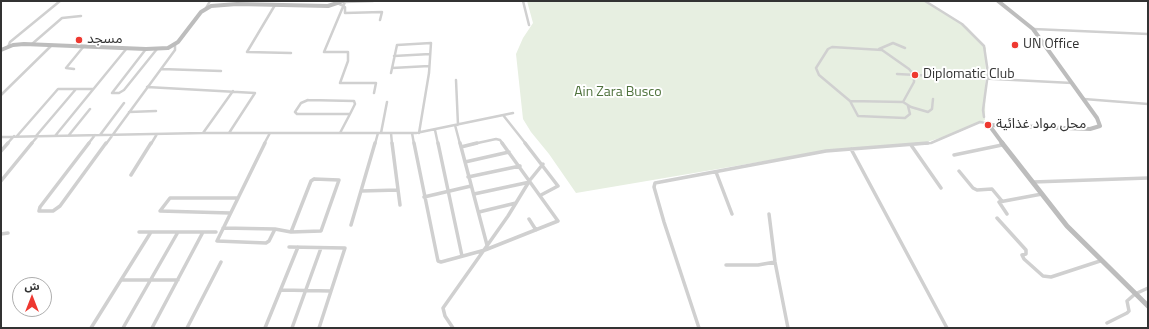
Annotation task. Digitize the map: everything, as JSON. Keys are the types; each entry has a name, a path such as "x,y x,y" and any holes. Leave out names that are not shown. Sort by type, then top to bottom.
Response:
{"main road":[{"path":"998,1 1033,29 1099,121 1100,126 1097,128 991,124 989,128 1067,226 1100,261 1148,306"},
{"path":"1,50 8,47 32,44 157,49 175,45 206,8 215,5 275,4 322,6 342,3"}],"street":[{"path":"8,47 10,42 60,1"},
{"path":"206,8 210,1"},
{"path":"342,3 373,1"},
{"path":"523,1 528,25"},
{"path":"925,1 956,19 980,41 986,50 988,79 983,110 984,117"},
{"path":"342,3 345,7 345,13 382,12 380,20"},
{"path":"342,3 324,52 348,52 348,61 340,83 376,83 374,93"},
{"path":"275,4 247,52 292,53"},
{"path":"32,44 62,18 69,16 81,16"},
{"path":"1033,29 1148,34"},
{"path":"391,73 397,45 425,42 430,43 429,66 418,133"},
{"path":"879,49 893,43 901,45 905,48"},
{"path":"1,95 52,45"},
{"path":"95,135 40,207 39,211 53,211 58,209 175,50 175,45"},
{"path":"74,69 66,68 84,46"},
{"path":"903,102 914,82 914,75 909,69 889,54 879,49 832,47 828,49 817,66 816,70 819,75 850,101 855,113 862,116 905,118 910,114 908,106"},
{"path":"55,136 127,48"},
{"path":"146,48 112,92 119,93 124,90 157,49"},
{"path":"394,56 430,54"},
{"path":"392,68 429,66"},
{"path":"161,69 221,71"},
{"path":"897,74 1072,84"},
{"path":"456,80 457,125 461,147 487,245"},
{"path":"147,87 256,93 229,133"},
{"path":"1,181 76,89"},
{"path":"1,151 57,90 93,89"},
{"path":"203,133 233,91"},
{"path":"850,101 903,102 908,106 923,111 931,111 933,99"},
{"path":"340,133 350,114 355,102 349,100 305,101 295,112 297,114 350,114"},
{"path":"1084,100 1148,104"},
{"path":"351,225 387,102"},
{"path":"100,135 124,103"},
{"path":"69,135 90,109"},
{"path":"129,112 156,111"},
{"path":"1,137 203,133 418,133 513,113"},
{"path":"502,115 543,164 558,186 557,188 541,195"},
{"path":"699,328 654,185 657,182 820,152 911,145 943,139 980,122 991,124"},
{"path":"434,130 462,256"},
{"path":"270,133 217,239 218,241 266,243 269,241 275,229"},
{"path":"391,133 400,205"},
{"path":"412,133 437,260 441,262 485,250 558,221 520,166 498,139 461,147"},
{"path":"131,175 157,134"},
{"path":"911,145 941,188"},
{"path":"954,155 1002,145"},
{"path":"851,149 947,328"},
{"path":"465,162 509,152"},
{"path":"453,328 445,316 443,308 485,250 530,181 543,164"},
{"path":"468,178 520,166"},
{"path":"959,170 972,188 977,190 992,190 1002,201"},
{"path":"716,172 732,214"},
{"path":"1031,182 1148,178"},
{"path":"223,228 275,229 291,232 321,231 339,180 314,179 311,181 291,232"},
{"path":"474,194 530,181"},
{"path":"424,197 471,186"},
{"path":"361,191 398,190"},
{"path":"1007,214 998,203 1042,194"},
{"path":"230,213 160,211 170,198 237,198"},
{"path":"479,212 516,203"},
{"path":"769,214 775,262 788,328"},
{"path":"997,218 1024,248 1026,252 1022,255 1024,259 1043,276 1052,277 1100,261"},
{"path":"529,219 536,230"},
{"path":"139,232 216,232"},
{"path":"91,328 151,232"},
{"path":"123,328 178,232"},
{"path":"152,328 203,232"},
{"path":"1,234 8,234"},
{"path":"289,247 345,248 319,328"},
{"path":"265,328 298,247"},
{"path":"292,328 321,248"},
{"path":"186,328 221,262"},
{"path":"726,265 758,265 775,262"},
{"path":"121,280 178,280"},
{"path":"1107,323 1127,313 1129,311 1127,301 1135,294 1148,288"},
{"path":"281,290 331,291"}],"green space":[{"name":"Ain Zara Busco","path":"527,1 926,1 967,27 986,48 985,120 957,133 920,144 830,150 576,193 523,119 516,54 523,38 533,23"}],"place":[{"name":"مسجد","path":"79,40"},
{"name":"UN Office","path":"1015,45"},
{"name":"Diplomatic Club","path":"915,75"},
{"name":"محل مواد غذائية","path":"988,125"}]}
